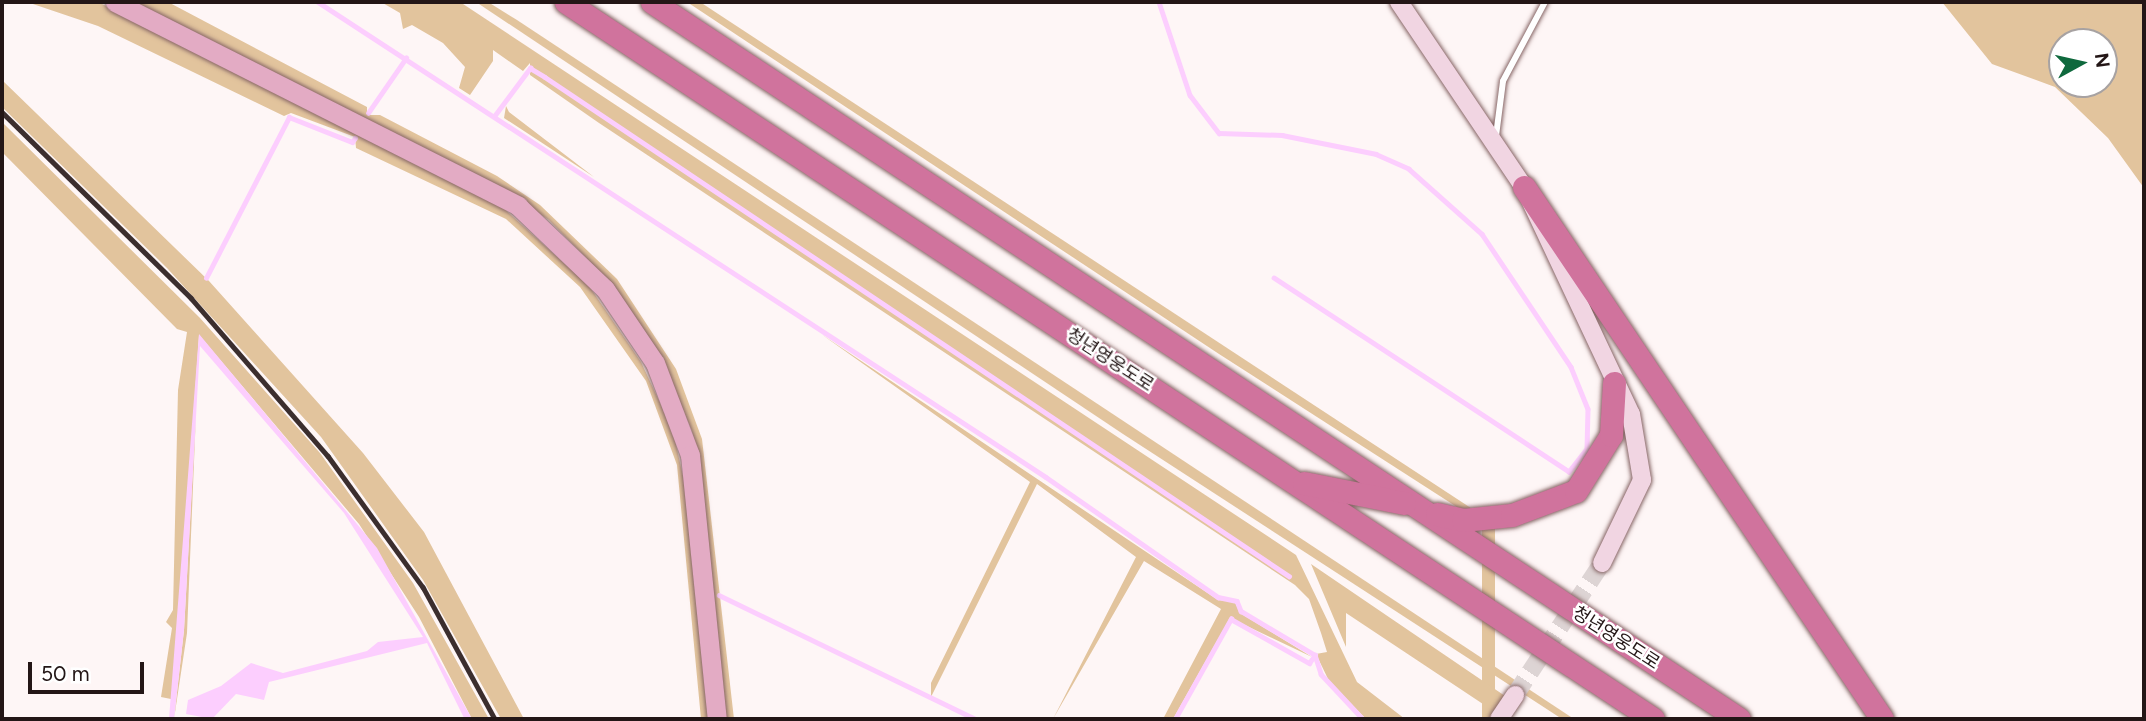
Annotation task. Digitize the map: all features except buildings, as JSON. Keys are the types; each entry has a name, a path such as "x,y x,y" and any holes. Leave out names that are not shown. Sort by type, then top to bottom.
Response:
{"highway":[{"name":"청년영웅도로","path":"566,2 1653,719"},
{"name":"청년영웅도로","path":"652,2 1739,719"},
{"path":"1524,187 1882,719"},
{"path":"1291,480 1415,506 1463,520 1562,501 1587,481 1605,452 1616,418 1614,383"}],"main road":[{"path":"115,2 518,206 605,289 655,363 690,455 717,719"}],"street":[{"path":"1399,2 1524,187 1636,432 1642,481 1602,563"},
{"path":"1499,719 1515,695"}],"lane":[{"path":"1494,146 1503,81 1545,2"}],"shaded area":[{"path":"27,2 98,2 147,26 501,206 589,286 641,362 673,431 684,481 709,719 701,719 677,465 646,381 580,287 506,219 356,148 355,137 291,113 284,116 98,26"},
{"path":"131,2 168,2 367,107 367,115 380,115 497,176 540,205 617,279 676,369 702,439 734,719 725,719 702,475 692,431 659,353 610,282 549,220 492,182"},
{"path":"381,2 460,2 1296,555 1357,682 1405,719 1366,719 1329,681 1316,654 1327,652 1309,599 1295,585 599,123 530,75 530,63 523,71 493,50 493,61 470,95 459,88 465,67 443,43 412,25 403,29 400,13"},
{"path":"476,2 488,2 517,20 1574,719 1562,719 1123,434"},
{"path":"687,2 700,2 1477,512 1460,509 1219,354"},
{"path":"1942,2 2144,2 2144,188 2108,138 2066,98 2118,98 2118,28 2048,28 2048,84 1992,64"},
{"path":"2,80 209,281 363,453 424,532 524,719 501,719 423,580 321,437 167,268 2,107"},
{"path":"506,106 509,112 594,177 504,118"},
{"path":"2,122 200,318 320,453 413,583 489,719 472,719 419,617 359,524 199,335 179,629 171,699 161,697 172,628 166,622 173,610 178,390 187,332 177,329 2,152"},
{"path":"199,334 377,548 472,719 464,718 427,643 269,682 264,700 236,694 212,719 186,714 188,700 221,686 251,663 283,673 367,651 378,642 423,637 344,513 200,346 184,630 174,719 169,719"},
{"path":"821,334 1218,600 1235,602 1240,613 1312,657 1230,618 1173,719 1163,719 1221,609 1144,561 1053,719 1136,557 1037,484 931,697 931,683 1030,482"},
{"path":"196,413 187,633 174,719 184,630"},
{"path":"1482,524 1495,524 1495,719 1482,719"},
{"path":"1311,564 1508,698 1495,712 1346,613 1346,647"}],"waterway":[{"path":"318,2 1046,477 1218,597 1237,601 1241,611 1315,655 1321,674 1363,719"},
{"path":"1159,2 1190,95 1219,133 1282,135 1376,154 1409,169 1482,234 1571,367 1588,409 1587,449 1569,472 1274,278"},
{"path":"368,113 406,58"},
{"path":"495,115 530,68 1289,576"},
{"path":"206,278 289,117 352,142 355,138"},
{"path":"719,595 975,719"},
{"path":"1175,719 1231,619 1309,663 1315,655"}],"tunnel":[{"path":"1515,695 1602,563"}],"railway":[{"path":"2,112 191,298 328,456 423,587 495,719"}]}
